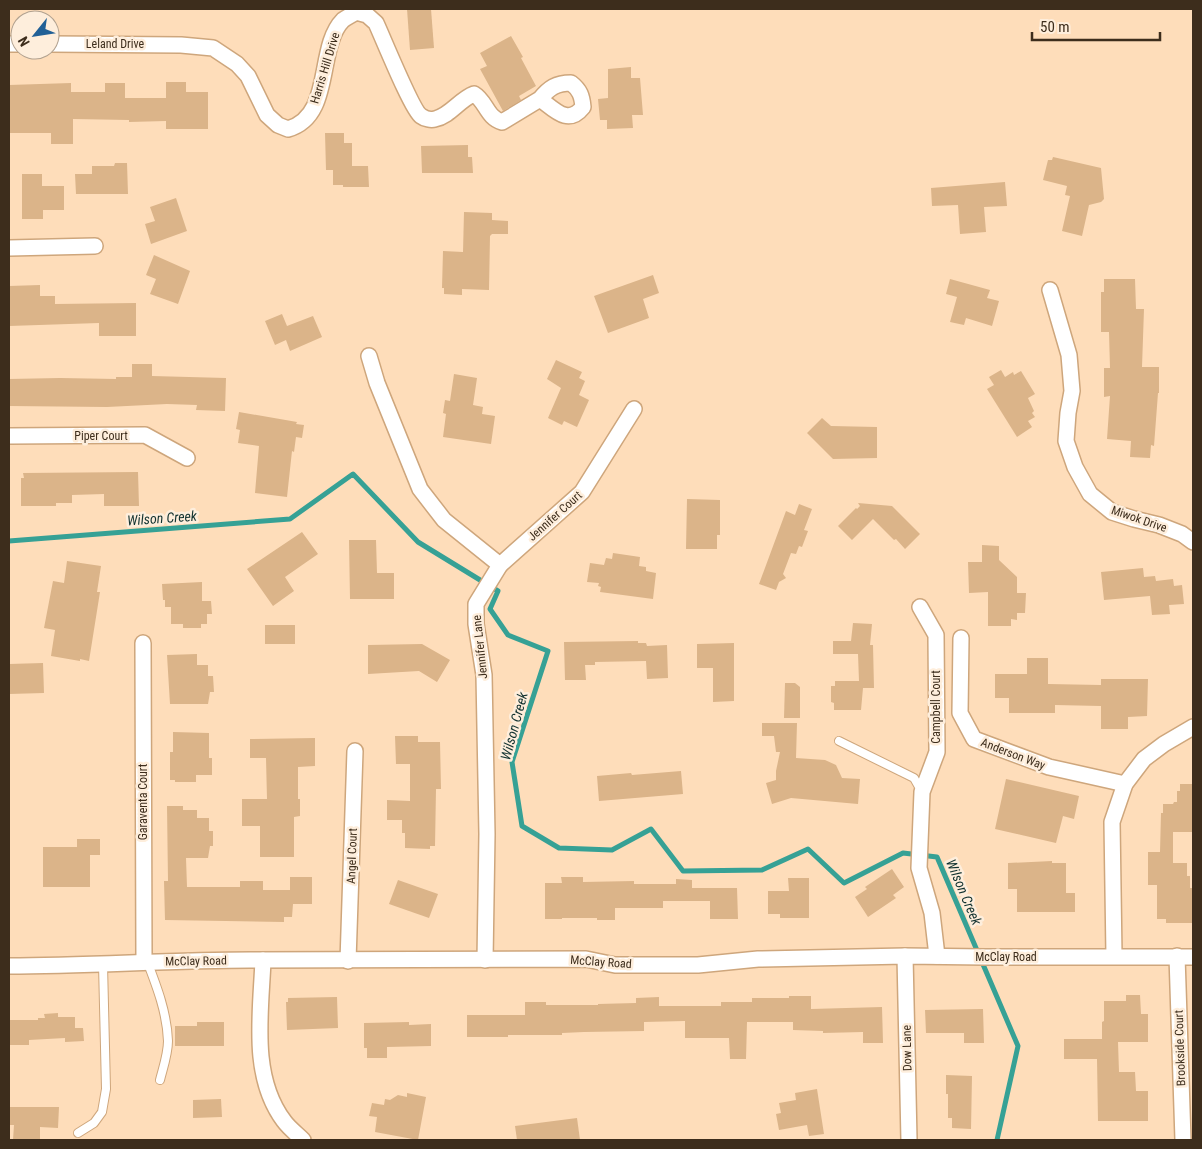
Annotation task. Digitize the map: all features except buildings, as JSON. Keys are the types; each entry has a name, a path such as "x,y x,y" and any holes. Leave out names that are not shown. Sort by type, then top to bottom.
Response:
{"street":[{"name":"Harris Hill Drive","path":"181,44 213,48 237,64 248,76 267,115 278,125 288,129 297,125 311,112 318,101 331,41 344,19 356,12 367,15 376,23 412,102 422,117 430,119 439,118 462,99 474,94 480,98 492,117 502,122 540,99"},
{"name":"Leland Drive","path":"60,44 181,44"},
{"path":"9,248 94,246"},
{"name":"Miwok Drive","path":"1050,290 1070,355 1072,391 1066,441 1078,474 1090,494 1112,512 1159,525 1182,534 1193,542"},
{"path":"369,356 377,383 420,489 444,520 497,569"},
{"name":"Jennifer Court","path":"497,569 582,492 634,410"},
{"name":"Piper Court","path":"9,436 145,435 187,458"},
{"name":"Jennifer Lane","path":"485,960 487,834 484,675 476,624 476,604 497,569"},
{"name":"Campbell Court","path":"920,607 936,635 937,752 922,792 919,868 932,912 937,956"},
{"name":"Anderson Way","path":"961,638 960,713 974,739 1049,767 1125,784"},
{"name":"Garaventa Court","path":"143,643 146,961"},
{"path":"1114,956 1112,822 1125,784 1144,759 1193,726"},
{"name":"Angel Court","path":"348,960 355,751"},
{"name":"McClay Road","path":"9,966 56,966 146,961 586,959 615,965 698,965 758,959 905,956 1193,956"},
{"name":"Dow Lane","path":"905,956 909,1140"},
{"name":"Brookside Court","path":"1177,956 1183,1140"},
{"path":"263,960 261,1056 265,1082 273,1102 284,1121 303,1140"}],"lane":[{"path":"839,740 914,778 922,792"},
{"path":"146,961 162,1002 168,1042 160,1080"},
{"path":"78,1133 94,1122 102,1112 106,1089 103,964"}],"waterway":[{"name":"Wilson Creek","path":"9,541 290,519 353,474 418,542 498,591 490,609 508,635 548,651 512,762 522,826 559,848 612,850 651,829 683,871 762,870 808,849 844,883 903,853 937,857 1018,1046 997,1140"}]}
